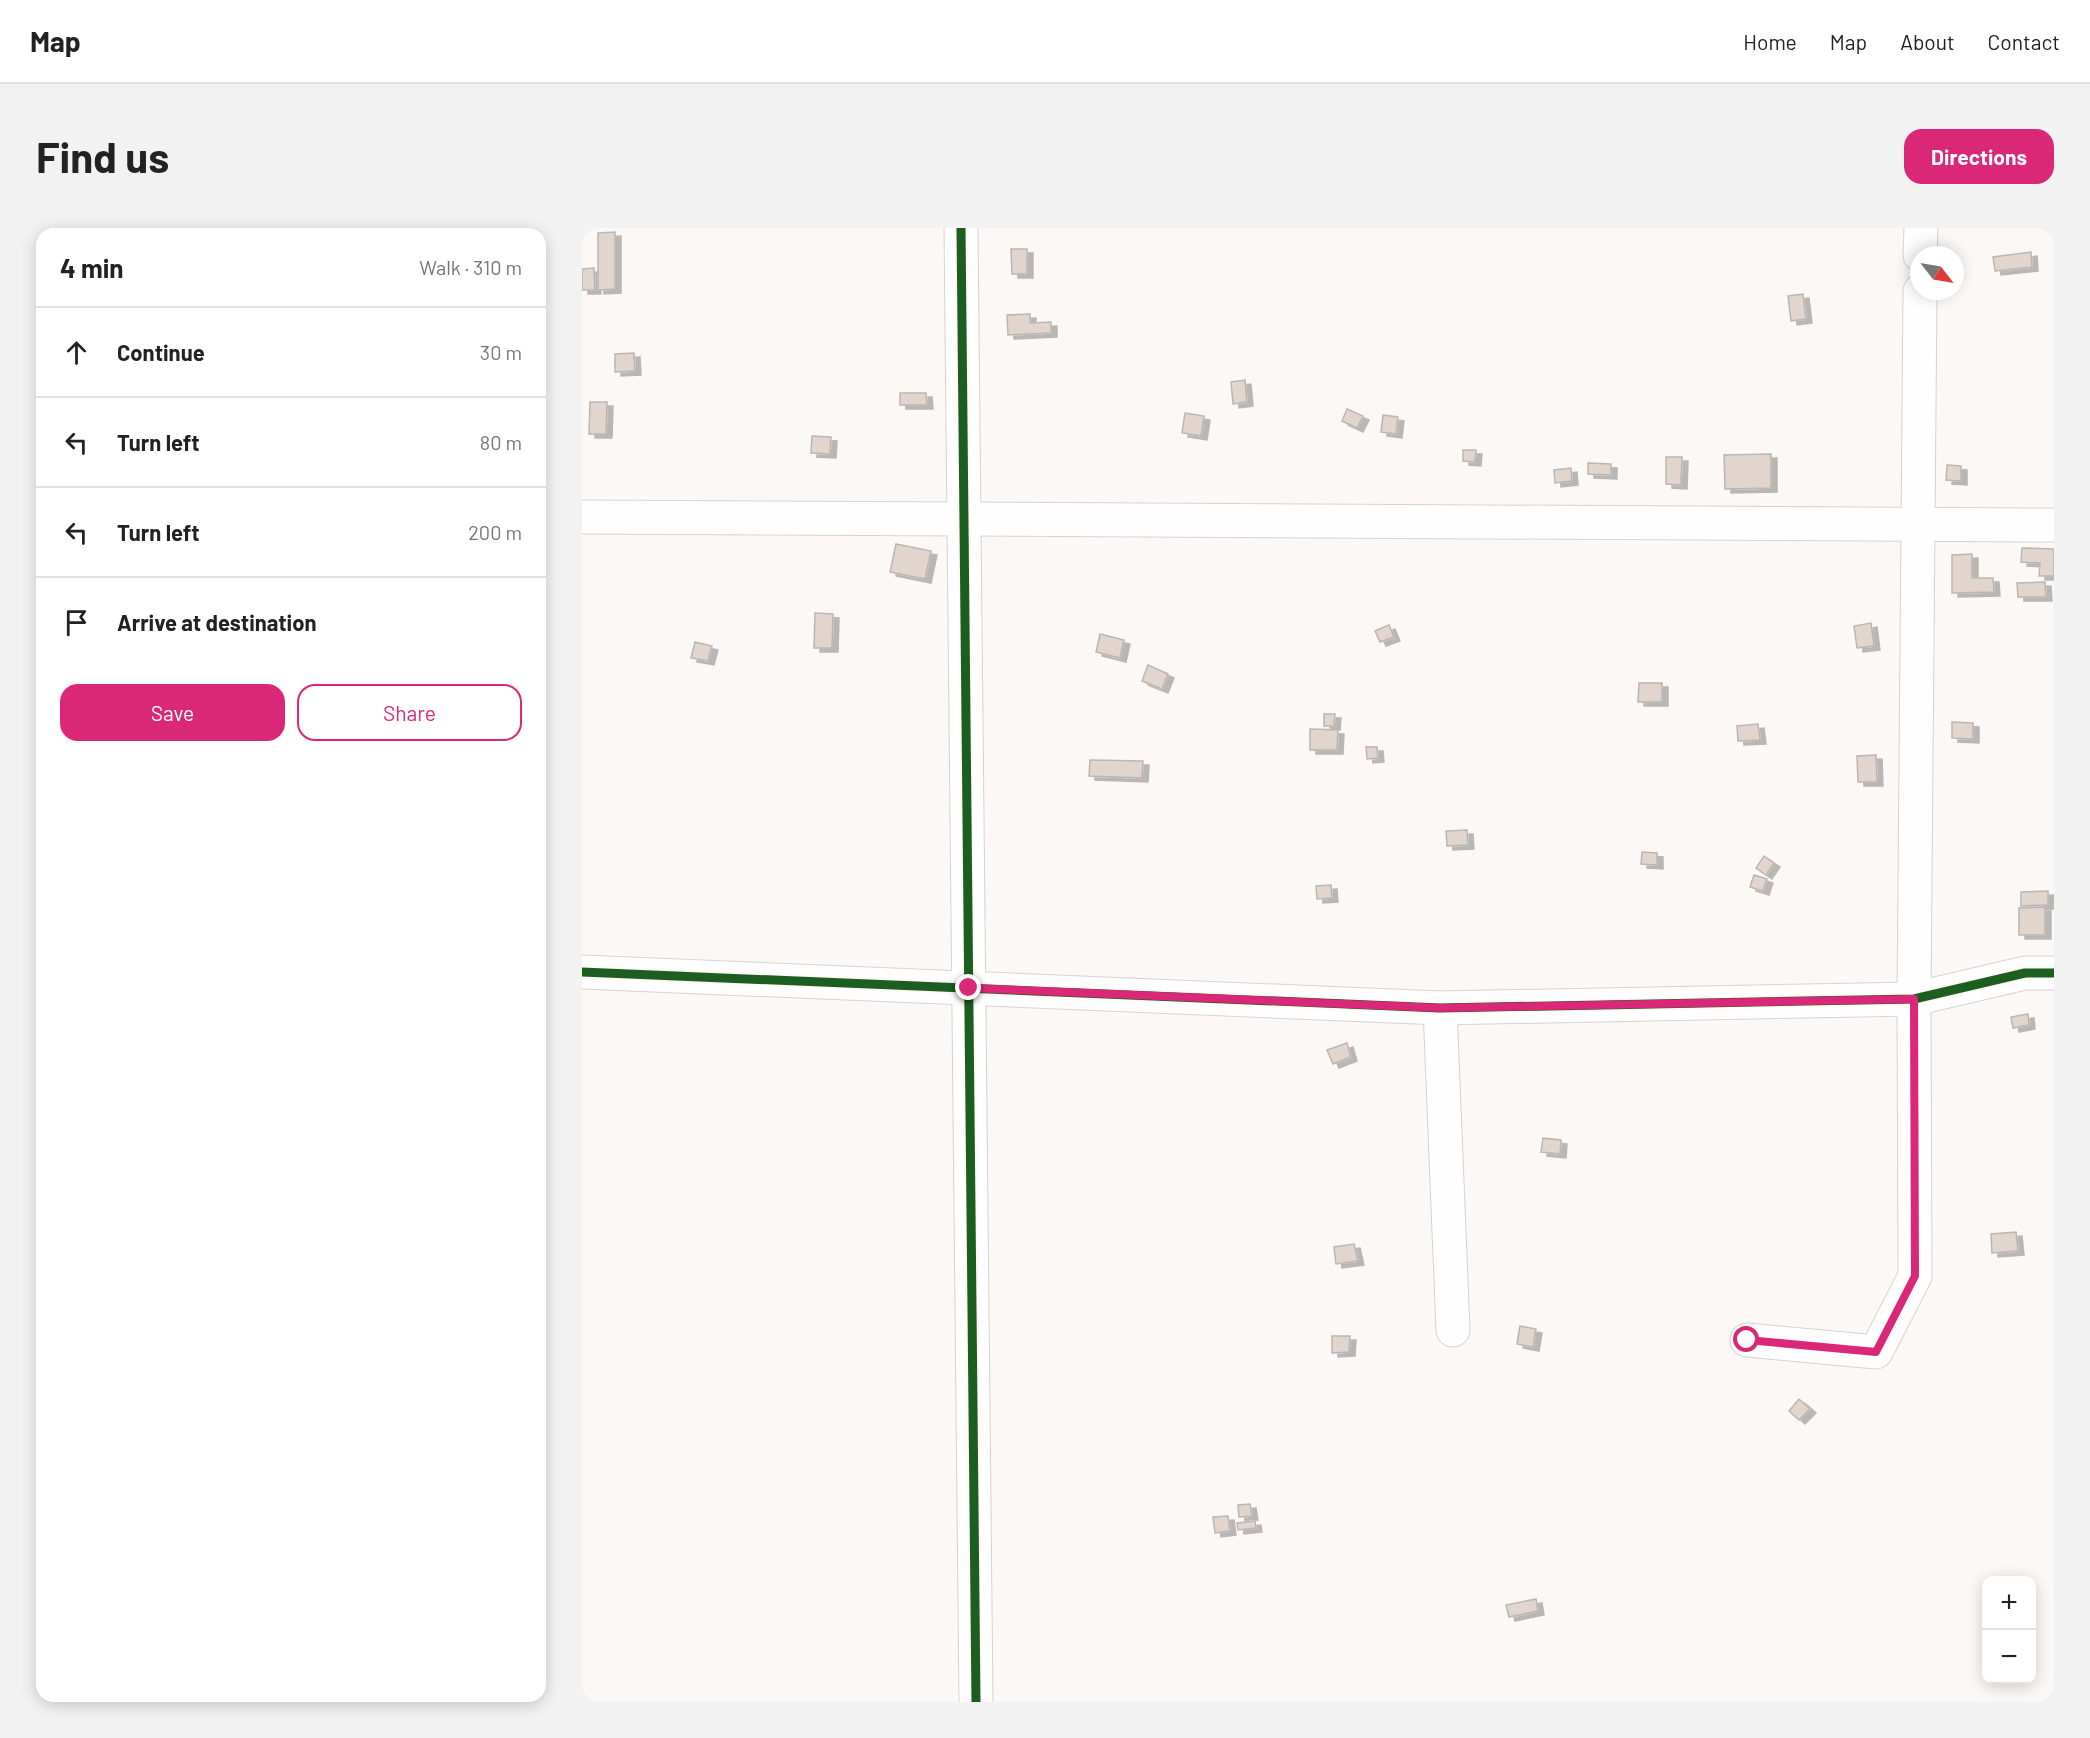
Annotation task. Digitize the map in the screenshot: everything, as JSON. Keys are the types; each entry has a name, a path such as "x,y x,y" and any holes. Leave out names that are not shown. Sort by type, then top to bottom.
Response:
{"street":[{"path":"961,228 966,519 976,1702"},
{"path":"1920,246 1921,228"},
{"path":"1747,1340 1876,1352 1915,1276 1914,999 1920,300"},
{"path":"582,517 2054,525"},
{"path":"582,972 1440,1008 1914,999 2025,973 2054,973"},
{"path":"1440,1008 1453,1330"}],"building":[{"path":"615,232 615,289 598,290 598,233"},
{"path":"1011,249 1027,249 1027,274 1012,274"},
{"path":"2031,252 2032,267 1995,271 1993,257"},
{"path":"594,268 595,290 582,290 582,269"},
{"path":"1803,294 1806,319 1791,321 1788,296"},
{"path":"1030,314 1030,323 1051,322 1051,333 1008,335 1007,315"},
{"path":"634,353 635,371 615,372 615,354"},
{"path":"1245,380 1247,402 1233,404 1231,382"},
{"path":"900,393 926,393 927,405 900,405"},
{"path":"590,402 607,402 606,434 589,434"},
{"path":"1347,409 1363,416 1357,428 1342,421"},
{"path":"1185,413 1204,416 1201,436 1182,433"},
{"path":"1383,415 1398,417 1396,434 1381,432"},
{"path":"812,436 831,437 830,454 811,453"},
{"path":"1463,450 1476,450 1475,462 1463,461"},
{"path":"1771,454 1771,488 1725,489 1724,455"},
{"path":"1666,457 1682,457 1681,485 1666,484"},
{"path":"1588,463 1611,464 1611,475 1588,474"},
{"path":"1947,465 1961,466 1961,481 1946,480"},
{"path":"1571,468 1572,481 1555,483 1554,470"},
{"path":"896,544 931,551 925,579 890,572"},
{"path":"2022,548 2054,549 2054,576 2039,576 2040,563 2021,562"},
{"path":"1972,554 1972,578 1993,578 1994,592 1952,593 1952,555"},
{"path":"2045,582 2046,597 2018,597 2017,583"},
{"path":"815,613 833,614 832,648 814,648"},
{"path":"1871,623 1874,646 1857,648 1854,626"},
{"path":"1389,625 1394,637 1380,642 1375,631"},
{"path":"1100,634 1124,640 1120,658 1096,652"},
{"path":"695,642 712,646 708,661 691,658"},
{"path":"1148,665 1168,674 1162,689 1142,681"},
{"path":"1639,683 1662,683 1662,702 1638,702"},
{"path":"1324,714 1335,714 1334,726 1324,726"},
{"path":"1952,722 1973,723 1973,739 1952,738"},
{"path":"1758,724 1760,740 1738,741 1737,726"},
{"path":"1310,729 1338,730 1337,750 1310,750"},
{"path":"1366,747 1377,747 1378,758 1367,759"},
{"path":"1876,755 1877,782 1858,782 1857,756"},
{"path":"1090,760 1143,761 1142,778 1089,776"},
{"path":"1467,830 1468,845 1447,846 1446,831"},
{"path":"1642,852 1657,853 1657,865 1641,864"},
{"path":"1764,856 1774,863 1766,875 1756,868"},
{"path":"1754,875 1767,879 1763,891 1750,887"},
{"path":"1331,885 1332,898 1317,899 1316,886"},
{"path":"2048,891 2048,905 2021,906 2021,892"},
{"path":"2045,907 2045,935 2019,935 2019,908"},
{"path":"2028,1014 2029,1025 2013,1028 2011,1017"},
{"path":"1347,1043 1351,1057 1333,1064 1327,1050"},
{"path":"1543,1138 1561,1140 1560,1154 1541,1152"},
{"path":"2016,1232 2018,1251 1992,1253 1991,1234"},
{"path":"1354,1244 1358,1261 1336,1264 1334,1247"},
{"path":"1520,1326 1536,1329 1533,1347 1517,1344"},
{"path":"1332,1336 1350,1336 1349,1352 1332,1353"},
{"path":"1799,1399 1810,1409 1799,1420 1789,1411"},
{"path":"1250,1504 1252,1516 1239,1517 1238,1505"},
{"path":"1228,1516 1230,1531 1215,1533 1213,1517"},
{"path":"1255,1521 1256,1528 1238,1530 1237,1523"},
{"path":"1536,1599 1538,1611 1509,1617 1506,1605"}],"cycle path":[{"path":"961,228 976,1702"},
{"path":"582,972 1440,1008 1914,999 2025,973 2054,973"}],"route":[{"path":"969,988 1440,1008 1914,999 1915,1276 1876,1352 1747,1340"}]}
